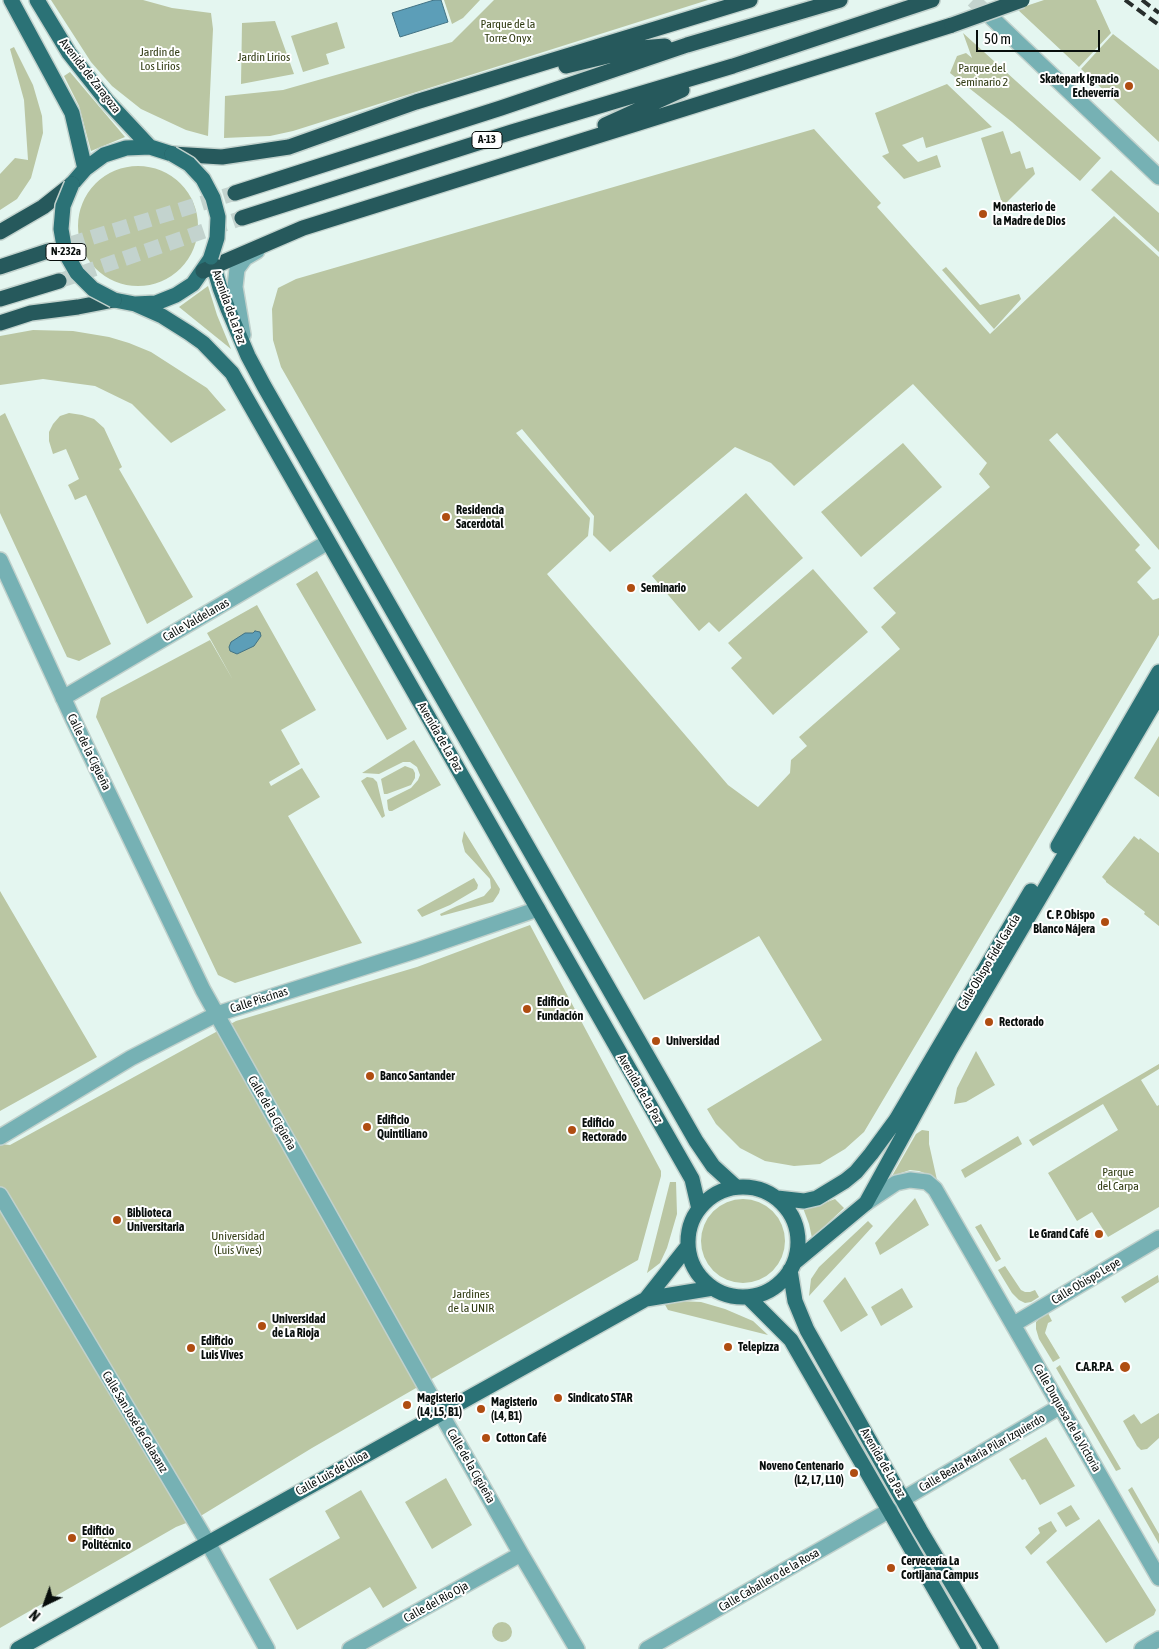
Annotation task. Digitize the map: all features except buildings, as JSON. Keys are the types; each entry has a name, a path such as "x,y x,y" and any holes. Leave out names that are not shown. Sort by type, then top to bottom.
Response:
{"highway":[{"path":"172,154 222,157 289,147 416,102 750,0"},
{"name":"A-13","path":"235,193 501,108 687,45 840,0"},
{"name":"A-13","path":"242,218 512,132 733,66 930,0"},
{"path":"209,265 289,233 952,25 1022,0"},
{"path":"416,102 641,48 687,45"},
{"path":"547,151 733,66"},
{"path":"0,232 43,207 72,184"},
{"path":"0,267 48,251"},
{"path":"0,299 59,281"},
{"path":"0,323 32,313 114,300"}],"main road":[{"name":"Avenida de Zaragoza","path":"11,0 72,113 85,169"},
{"name":"Avenida de Zaragoza","path":"37,0 75,60 106,101 150,148"},
{"name":"N-232a","path":"126,148 150,148 172,154 189,164 203,179 213,198 218,217 217,238 209,265 193,284 176,295 156,302 135,304 114,300 93,289 77,272 66,252 61,229 63,206 72,184 85,169 104,155 126,148"},
{"name":"Avenida de La Paz","path":"209,265 248,356 372,576 696,1142 712,1166 736,1187"},
{"name":"Avenida de La Paz","path":"135,304 162,316 189,333 203,343 232,373 692,1179 699,1209"},
{"name":"Calle Obispo Fidel García","path":"777,1198 804,1201 817,1198 846,1181 871,1154 900,1113 1159,672"},
{"name":"Calle Obispo Fidel García","path":"866,1203 970,1015 1159,695"},
{"path":"793,1266 798,1248 798,1234 794,1220 787,1208 770,1193 753,1187 727,1189 711,1196 699,1209 690,1226 688,1246 690,1258 703,1280 713,1288 724,1293 748,1297 772,1289 783,1281 793,1266 866,1203"},
{"name":"Calle Luis de Ulloa","path":"646,1299 688,1246"},
{"name":"Avenida de La Paz","path":"793,1266 795,1301 807,1330 991,1649"},
{"name":"Calle Luis de Ulloa","path":"18,1649 34,1645 208,1543 440,1412 646,1299 713,1288"},
{"name":"Avenida de La Paz","path":"748,1297 791,1340 969,1649"}],"street":[{"path":"992,18 1159,178"},
{"name":"Avenida de La Paz","path":"248,356 235,287 237,269 244,258 289,233"},
{"name":"Calle Valdelanas","path":"63,698 328,542"},
{"name":"Calle de la Cigüeña","path":"0,560 63,698 203,990 440,1412 577,1649"},
{"name":"Calle Piscinas","path":"0,1137 131,1058 217,1014 418,950 538,909"},
{"name":"Calle Duquesa de la Victoria","path":"866,1203 896,1183 910,1180 927,1182 935,1189 1159,1578"},
{"name":"Calle San José de Calasanz","path":"0,1196 208,1543 267,1649"},
{"name":"Calle Obispo Lepe","path":"1014,1324 1159,1238"},
{"name":"Calle Beata María Pilar Izquierdo","path":"903,1499 1061,1406"},
{"name":"Calle Caballero de la Rosa","path":"647,1649 890,1510"},
{"name":"Calle del Río Oja","path":"350,1649 521,1554"},
{"path":"1142,1649 1159,1639"}],"green space":[{"name":"Jardin de Los Lirios","path":"51,0 143,0 172,8 211,13 213,29 208,136 186,130 141,109 112,86 91,62"},
{"path":"444,0 480,0 463,18 452,24"},
{"name":"Parque de la Torre Onyx","path":"494,0 708,0 293,131 270,136 224,138 225,96 283,90 452,42"},
{"path":"1044,0 1096,0 1111,33 1079,67 1017,9"},
{"name":"Jardin Lirios","path":"275,21 294,74 241,84 242,23"},
{"path":"337,22 345,48 326,54 329,64 303,72 291,36"},
{"name":"Parque del Seminario 2","path":"963,33 1101,158 1080,181 1012,122 950,73 957,56 966,53 972,58"},
{"name":"Skatepark Ignacio Echeverría","path":"1113,34 1159,70 1159,142 1081,69"},
{"path":"14,47 33,85 42,116 43,133 31,178 17,199 0,210 0,174 15,158 28,160 24,100 10,49"},
{"path":"70,72 125,137 91,151 79,106 64,76"},
{"path":"947,84 992,127 926,148 923,137 902,145 918,162 937,155 941,167 904,179 882,156 889,153 875,113"},
{"path":"814,129 881,203 877,207 990,334 1114,216 1159,257 1159,550 1057,433 1049,440 1140,545 1135,550 1151,568 1137,582 1153,600 1159,598 1159,635 864,1132 845,1149 820,1164 794,1166 765,1161 740,1148 716,1124 707,1109 822,1040 759,936 644,1000 281,367 273,340 272,309 278,288 296,279","holes":["913,384 987,463 979,474 990,487 873,588 896,613 881,627 900,649 799,737 807,746 791,760 790,773 758,807 728,785 547,574 588,536 590,518 516,433 522,429 594,516 593,535 610,552 735,447 771,463 794,486"]},
{"path":"1003,131 1011,154 1020,151 1026,169 1033,167 1035,174 1003,206 981,138"},
{"path":"138,166 150,167 161,171 171,176 180,184 188,193 193,203 197,214 197,238 193,249 188,259 180,268 171,276 161,281 150,285 138,286 126,285 115,281 105,276 96,268 88,259 83,249 79,238 78,226 79,214 83,203 88,193 96,184 105,176 115,171 126,167"},
{"path":"1111,170 1159,213 1159,252 1091,190"},
{"path":"946,267 980,305 1019,294 1021,299 994,329 942,270"},
{"path":"208,286 217,315 231,349 179,307"},
{"path":"33,330 73,331 109,337 151,352 207,388 226,410 171,443 132,404 95,386 43,379 0,385 0,336"},
{"path":"5,413 111,644 79,661 67,657 0,513 0,416"},
{"path":"69,413 94,419 104,428 122,467 119,469 193,597 147,624 86,495 75,500 68,485 79,479 66,449 53,454 49,441 49,432 60,416"},
{"path":"903,443 942,487 861,557 821,512"},
{"path":"746,493 803,558 719,632 709,622 699,631 652,576"},
{"path":"813,569 868,632 773,715 731,668 742,658 728,643"},
{"path":"317,571 407,729 387,740 296,584"},
{"path":"257,605 316,710 281,730 300,764 269,782 271,786 302,768 320,797 288,816 362,943 235,983 218,975 96,717 101,698 210,640 233,680 207,633"},
{"path":"1159,736 1159,797 1134,778"},
{"path":"414,740 441,785 389,811 387,800 411,788 418,780 420,775 417,767 410,762 403,762 379,774 362,773"},
{"path":"405,766 413,769 415,773 415,778 411,785 384,794 381,779"},
{"path":"367,777 373,778 377,782 385,816 382,818 361,781"},
{"path":"464,831 500,889 499,893 493,902 441,916 440,914 457,906 484,896 491,888 490,879 465,852 462,841"},
{"path":"1134,836 1139,840 1140,838 1159,853 1159,926 1102,877"},
{"path":"474,878 478,885 477,889 450,905 422,917 417,910"},
{"path":"0,891 97,1057 0,1111"},
{"name":"Universidad de La Rioja","path":"530,925 661,1171 638,1260 312,1448 194,1520 176,1527 0,1628 0,1144 10,1145 236,1021 417,967"},
{"path":"976,1051 995,1085 966,1102 954,1104 957,1088"},
{"name":"Parque del Carpa","path":"1159,1064 1159,1069 1141,1080 1157,1106 1159,1105 1159,1207 1108,1237 1092,1212 1077,1221 1048,1173 1118,1130 1103,1104 1033,1146 1029,1140"},
{"path":"922,1130 929,1131 929,1144 937,1180 919,1171 910,1170 892,1176 916,1134"},
{"path":"1018,1136 1022,1144 965,1178 961,1170"},
{"path":"670,1182 676,1182 677,1214 667,1248 660,1263 647,1273"},
{"path":"915,1198 929,1225 880,1255 875,1243"},
{"path":"743,1199 759,1202 773,1211 782,1225 785,1241 782,1257 773,1271 759,1280 743,1283 727,1280 713,1271 704,1257 701,1241 704,1225 713,1211 727,1202"},
{"path":"835,1199 844,1208 812,1238 803,1208"},
{"path":"868,1221 873,1226 809,1296 811,1279 819,1267"},
{"path":"981,1224 1001,1259 996,1262 975,1227"},
{"path":"1005,1266 1021,1290 1030,1292 1035,1290 1039,1297 1025,1303 1019,1300 1012,1293 998,1270"},
{"path":"1158,1275 1159,1282 1125,1303 1121,1297"},
{"path":"845,1277 868,1315 841,1332 823,1301"},
{"path":"902,1288 913,1307 881,1326 871,1307"},
{"path":"680,1301 701,1302 725,1309 753,1321 768,1335 668,1310 664,1303"},
{"path":"1048,1313 1052,1321 1048,1323 1045,1333 1060,1358 1053,1362 1039,1339 1036,1329 1036,1322"},
{"path":"1060,1365 1121,1469 1116,1471 1056,1368"},
{"path":"1159,1413 1159,1438 1147,1449 1141,1450 1123,1421 1134,1414 1141,1424"},
{"path":"1046,1437 1075,1486 1040,1505 1025,1479 1022,1480 1009,1459"},
{"path":"446,1478 472,1525 432,1549 405,1502"},
{"path":"1132,1487 1159,1534 1159,1544 1128,1490"},
{"path":"361,1490 417,1588 383,1608 370,1587 297,1630 269,1579 340,1538 325,1511"},
{"path":"1071,1505 1080,1519 1066,1527 1057,1513"},
{"path":"1099,1519 1156,1610 1154,1615 1106,1643 1046,1562"},
{"path":"1051,1521 1057,1531 1031,1555 1025,1547 1040,1533 1038,1528"},
{"path":"502,1622 509,1625 512,1632 509,1639 502,1642 495,1639 492,1632 495,1625"}],"water":[{"path":"434,0 441,0 448,22 400,37 392,13"},
{"path":"255,631 260,632 261,636 254,646 237,654 230,651 231,642 245,633 253,633"}],"tunnel":[{"path":"973,0 992,18"},
{"path":"48,251 235,193"},
{"path":"59,281 242,218"}],"railway":[{"path":"1125,0 1159,25"},
{"path":"1142,0 1159,13"}],"place":[{"name":"Skatepark Ignacio Echeverría","path":"1129,86"},
{"name":"Monasterio de la Madre de Dios","path":"983,214"},
{"name":"Residencia Sacerdotal","path":"446,517"},
{"name":"Seminario","path":"631,588"},
{"name":"C. P. Obispo Blanco Nájera","path":"1105,922"},
{"name":"Edificio Fundación","path":"527,1009"},
{"name":"Rectorado","path":"989,1022"},
{"name":"Universidad","path":"656,1041"},
{"name":"Banco Santander","path":"370,1076"},
{"name":"Edificio Quintiliano","path":"367,1127"},
{"name":"Edificio Rectorado","path":"572,1130"},
{"name":"Biblioteca Universitaria","path":"117,1220"},
{"name":"Le Grand Café","path":"1099,1234"},
{"name":"Universidad de La Rioja","path":"262,1326"},
{"name":"Telepizza","path":"728,1347"},
{"name":"Edificio Luis Vives","path":"191,1348"},
{"name":"C.A.R.P.A.","path":"1125,1367"},
{"name":"Sindicato STAR","path":"558,1398"},
{"name":"Magisterio (L4, L5, B1)","path":"407,1405"},
{"name":"Magisterio (L4, B1)","path":"481,1409"},
{"name":"Cotton Café","path":"486,1438"},
{"name":"Noveno Centenario (L2, L7, L10)","path":"854,1473"},
{"name":"Edificio Politécnico","path":"72,1538"},
{"name":"Cervecería La Cortijana Campus","path":"891,1568"}],"park label":[{"name":"Universidad (Luis Vives)","path":"238,1243"},
{"name":"Jardines de la UNIR","path":"471,1301"}]}
